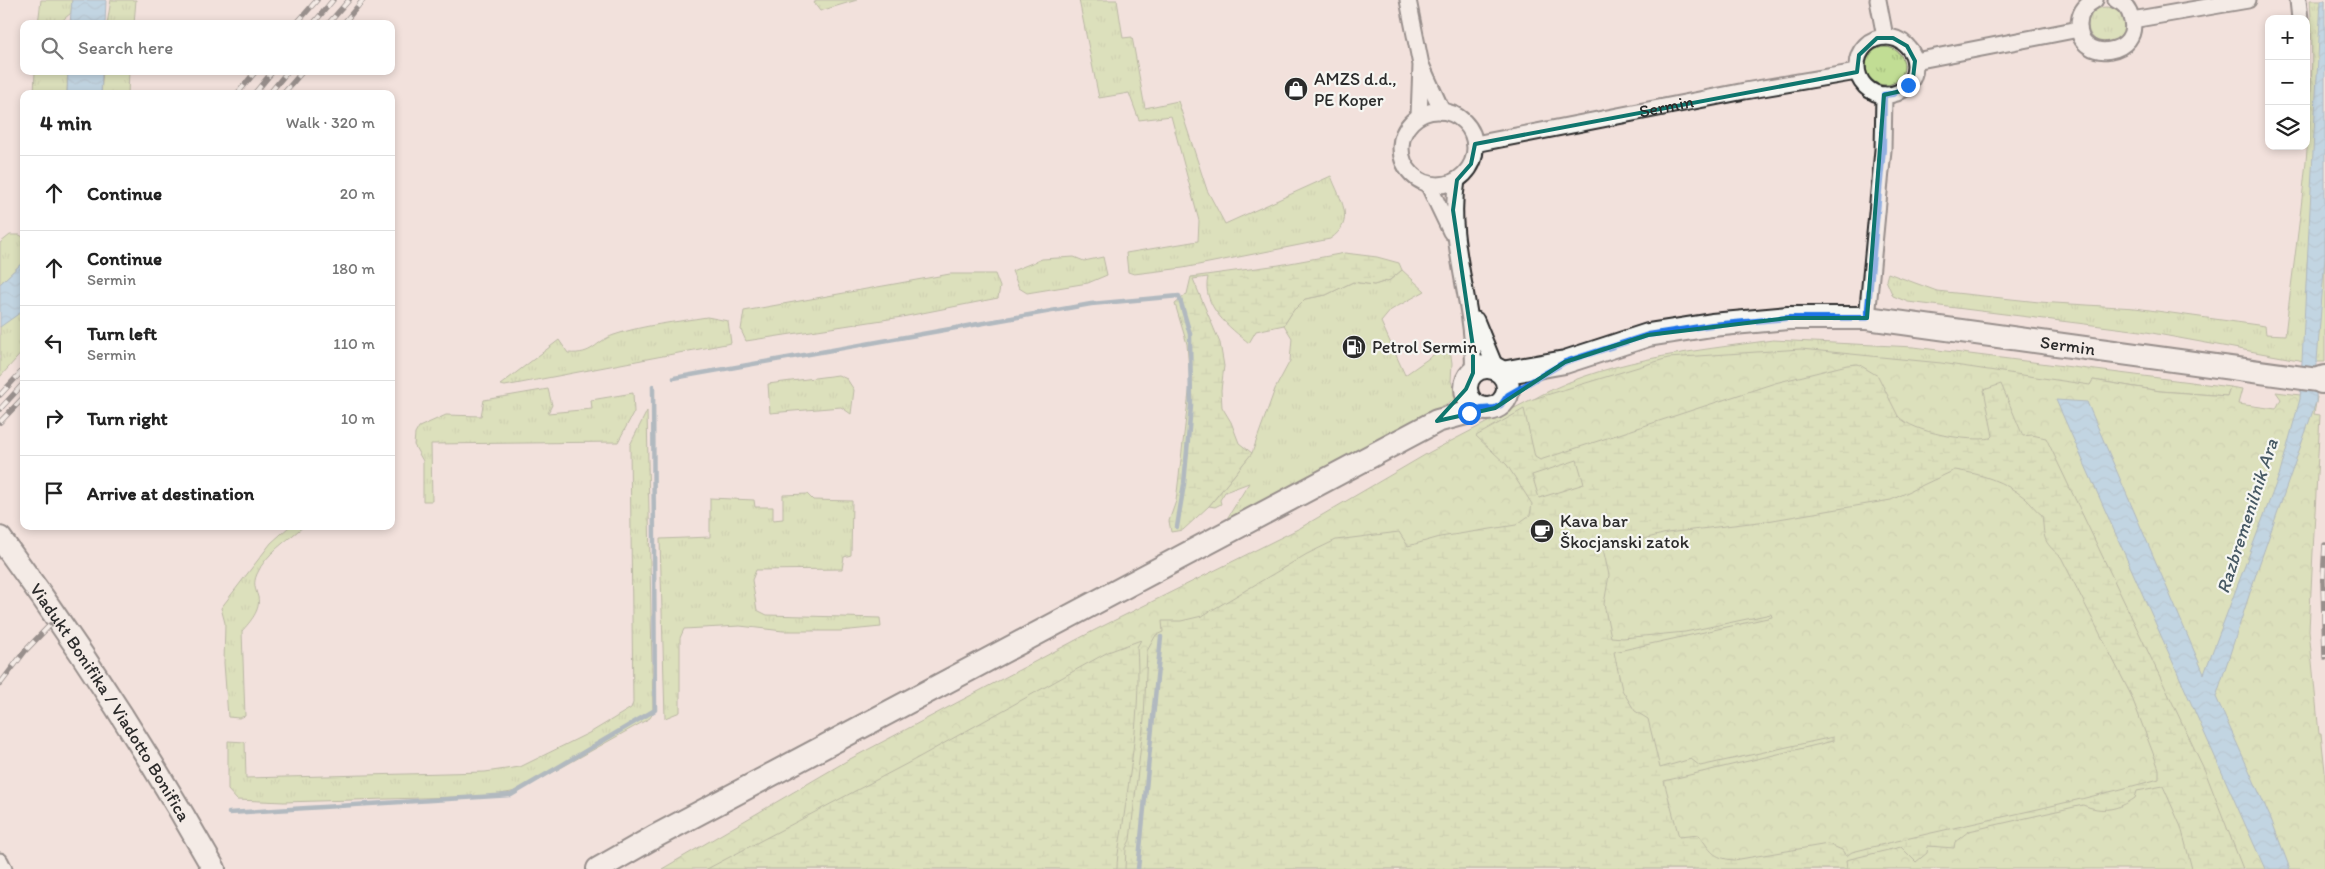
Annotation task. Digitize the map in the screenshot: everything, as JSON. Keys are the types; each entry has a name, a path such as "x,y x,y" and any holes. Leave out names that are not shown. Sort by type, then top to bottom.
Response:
{"main road":[{"name":"Sermin","path":"1499,371 1565,362 1648,335 1712,325 1788,318 1867,318 2324,380"},
{"name":"Sermin","path":"1508,395 1565,362"},
{"path":"598,869 654,837 1437,421 1501,405 1508,395 1508,383 1499,371 1483,368 1437,421"},
{"path":"1470,381 1470,401 1481,409"},
{"name":"Viadukt Bonifika / Viadotto Bonifica","path":"0,538 71,636 170,792 214,869"}],"street":[{"path":"1408,0 1421,66 1419,116"},
{"path":"1878,0 1885,37"},
{"path":"2095,0 2081,13 2079,29 2083,40 2088,45 2094,49 2108,52 2115,50 2127,41 2131,35 2132,20 2125,6 2116,0"},
{"path":"2132,20 2248,0"},
{"path":"2298,0 2300,15"},
{"path":"1915,61 2079,29"},
{"path":"1876,38 1893,38 1907,46 1915,61 1915,70 1908,85 1893,94 1884,95 1870,90 1864,86 1858,72 1859,55 1863,48 1876,38"},
{"path":"1421,66 1442,111"},
{"name":"Sermin","path":"1475,144 1745,91 1858,72"},
{"path":"1867,318 1883,150 1884,95"},
{"path":"1442,111 1458,117 1464,122 1473,136 1475,144 1471,164 1457,180 1443,185 1428,184 1406,168 1401,152 1403,135 1412,121 1419,116 1430,112 1442,111"},
{"path":"1457,180 1453,210 1455,241 1474,347 1470,381"},
{"path":"1428,184 1455,241"},
{"path":"1466,295 1499,371"},
{"path":"0,861 4,869"}],"highlighted area":[{"path":"1877,38 1893,38 1907,46 1915,61 1913,78 1901,91 1884,95 1867,318 1788,318 1648,335 1565,362 1495,408 1437,421 1466,389 1473,373 1473,347 1453,210 1457,180 1471,164 1475,144 1857,72 1859,55"}],"green space":[{"path":"41,0 72,0 71,13 63,20 38,20"},
{"path":"111,0 136,0 134,20 108,20"},
{"path":"816,0 857,0 820,11 814,3"},
{"path":"1079,0 1117,0 1123,38 1132,37 1145,108 1178,101 1207,190 1225,224 1331,176 1342,202 1345,217 1343,225 1338,232 1330,239 1183,268 1134,274 1128,272 1126,253 1198,241 1199,221 1171,116 1139,120 1129,93 1099,98"},
{"path":"2310,0 2325,0 2313,218 2307,264 2304,361 2141,331 1908,302 1893,296 1886,280 1888,273 1937,291 2039,302 2135,308 2265,326 2266,334 2285,335 2307,150 2310,150 2312,41"},
{"path":"2106,7 2113,8 2119,12 2123,18 2123,32 2119,38 2113,42 2106,43 2099,42 2093,38 2089,32 2088,25 2089,18 2093,12 2099,8"},
{"path":"1885,47 1899,52 1904,66 1899,80 1885,85 1871,80 1866,66 1871,52"},
{"path":"35,75 68,75 67,90 34,90"},
{"path":"103,75 129,75 128,90 101,90"},
{"path":"10,235 20,235 20,265 0,284 0,243"},
{"path":"2325,237 2325,362 2314,362"},
{"path":"1345,253 1377,257 1399,263 1402,270 1390,280 1374,285 1353,282 1326,295 1305,299 1293,311 1284,325 1256,331 1249,343 1226,323 1213,307 1207,288 1208,277 1193,279 1220,343 1224,366 1221,390 1222,407 1231,422 1239,443 1252,453 1209,506 1183,530 1171,532 1169,521 1176,501 1190,384 1187,344 1175,304 1187,294 1191,277 1279,265"},
{"path":"1074,257 1084,261 1103,257 1107,275 1088,283 1027,293 1019,288 1012,271 1042,259"},
{"path":"1402,270 1425,291 1391,310 1381,322 1405,375 1449,344 1452,363 1451,381 1457,398 1220,530 1249,483 1225,492 1220,500 1221,504 1215,507 1209,506 1252,453 1275,389 1290,361 1292,338 1284,325 1293,311 1305,299 1326,295 1353,282 1374,285 1390,280"},
{"path":"950,274 995,274 1000,287 998,298 902,317 746,341 741,330 744,311"},
{"path":"20,312 20,354 0,377 0,326"},
{"path":"707,317 728,321 731,343 505,386 500,385 559,340 568,353 577,353 589,350 614,335 660,324"},
{"path":"1773,340 1914,347 2230,387 2227,396 2160,391 2093,380 2088,389 1527,403 1554,388 1615,367 1679,353"},
{"path":"1801,349 1941,363 2090,385 2093,380 2160,391 2227,396 2230,387 2242,389 2238,404 2276,409 2281,399 2276,392 2317,397 2314,414 2320,415 2309,630 2319,734 2321,734 2325,771 2325,869 662,869 850,759 1095,630 1300,528 1430,452 1530,400 1668,358"},
{"path":"1858,364 1878,376 1898,416 1905,422 1942,435 1970,439 1991,438 1993,436 1984,390 2001,384 2023,436 2032,435 2046,438 2205,771 2243,869 2192,869 2181,827 2163,786 2137,791 2135,798 2116,808 2097,809 2083,805 1969,831 1955,842 1954,848 1928,846 1927,853 1916,862 1901,847 1846,860 1847,869 1125,869 1126,848 1130,840 1144,719 1147,651 1156,635 1163,632 1162,621 1181,621 1202,616 1307,554 1336,540 1399,532 1408,546 1440,537 1516,525 1530,515 1532,504 1507,465 1476,436 1524,409 1535,457 1540,460 1775,383","holes":["1577,460 1584,484 1539,498 1532,475","1955,470 1983,476 2009,487 2025,498 2042,515 2045,538 2061,557 2131,695 2159,769 2159,779 2083,799 1852,852 1846,856 1842,850 1828,844 1734,860 1721,858 1713,853 1699,835 1679,837 1664,781 1833,741 1833,737 1700,766 1691,759 1660,768 1648,719 1635,711 1622,690 1614,652 1772,617 1771,614 1685,632 1623,638 1611,637 1604,604 1609,575 1603,549 1667,533 1767,521 1891,500"]},
{"path":"838,375 847,379 854,390 851,414 841,407 770,413 768,384"},
{"path":"548,389 552,405 548,413 592,409 591,400 633,393 634,412 618,442 431,444 432,501 423,501 423,461 414,445 415,434 419,427 446,415 481,416 484,400"},
{"path":"647,411 653,713 650,718 517,791 489,796 284,802 237,800 228,790 228,741 245,742 246,778 485,772 520,767 593,731 631,708 633,703 630,445"},
{"path":"807,494 813,500 852,501 851,555 844,557 842,569 756,570 752,580 757,610 767,615 880,618 881,627 840,631 783,631 740,626 684,629 680,638 680,712 665,718 660,539 710,537 710,498 754,500 755,507 773,507 773,520 783,519 783,495"},
{"path":"286,530 299,530 272,553 261,566 256,577 255,585 259,602 258,607 254,616 242,631 245,716 239,718 228,717 224,663 225,623 221,608 271,543"},
{"path":"1141,640 1137,647 1138,690 1135,732 1117,869 707,869 914,760 1108,652"}],"water":[{"path":"72,0 106,0 105,20 70,20"},
{"path":"2321,0 2325,0 2325,256 2317,361 2316,402 2256,574 2216,697 2271,819 2290,869 2265,869 2056,400 2087,402 2204,674 2280,473 2300,399"},
{"path":"68,75 102,75 101,90 67,90"},
{"path":"20,265 20,313 0,327 0,284"}],"waterway":[{"path":"674,378 1091,304 1179,296 1190,334 1191,406 1184,484 1177,527"},
{"path":"229,813 511,795 655,710 653,386"},
{"path":"1138,869 1161,637"}],"railway":[{"path":"300,20 317,0"},
{"path":"316,20 333,0"},
{"path":"332,20 349,0"},
{"path":"346,20 363,0"},
{"path":"240,90 253,75"},
{"path":"257,90 270,75"},
{"path":"272,90 285,75"},
{"path":"286,90 300,75"},
{"path":"0,395 20,373"},
{"path":"0,409 20,387"},
{"path":"0,422 20,401"},
{"path":"2325,545 2323,580 2325,657"},
{"path":"0,684 25,651 50,625"}],"place":[{"name":"AMZS d.d., PE Koper","path":"1296,89"},
{"name":"Petrol Sermin","path":"1354,347"},
{"name":"Kava bar Škocjanski zatok","path":"1542,531"}],"route":[{"path":"1469,413 1481,409 1488,410 1501,405 1508,395 1565,362 1648,335 1712,325 1788,318 1867,318 1883,150 1884,95 1901,91 1908,85"}],"water label":[{"name":"Razbremenilnik Ara","path":"2247,516"}]}
